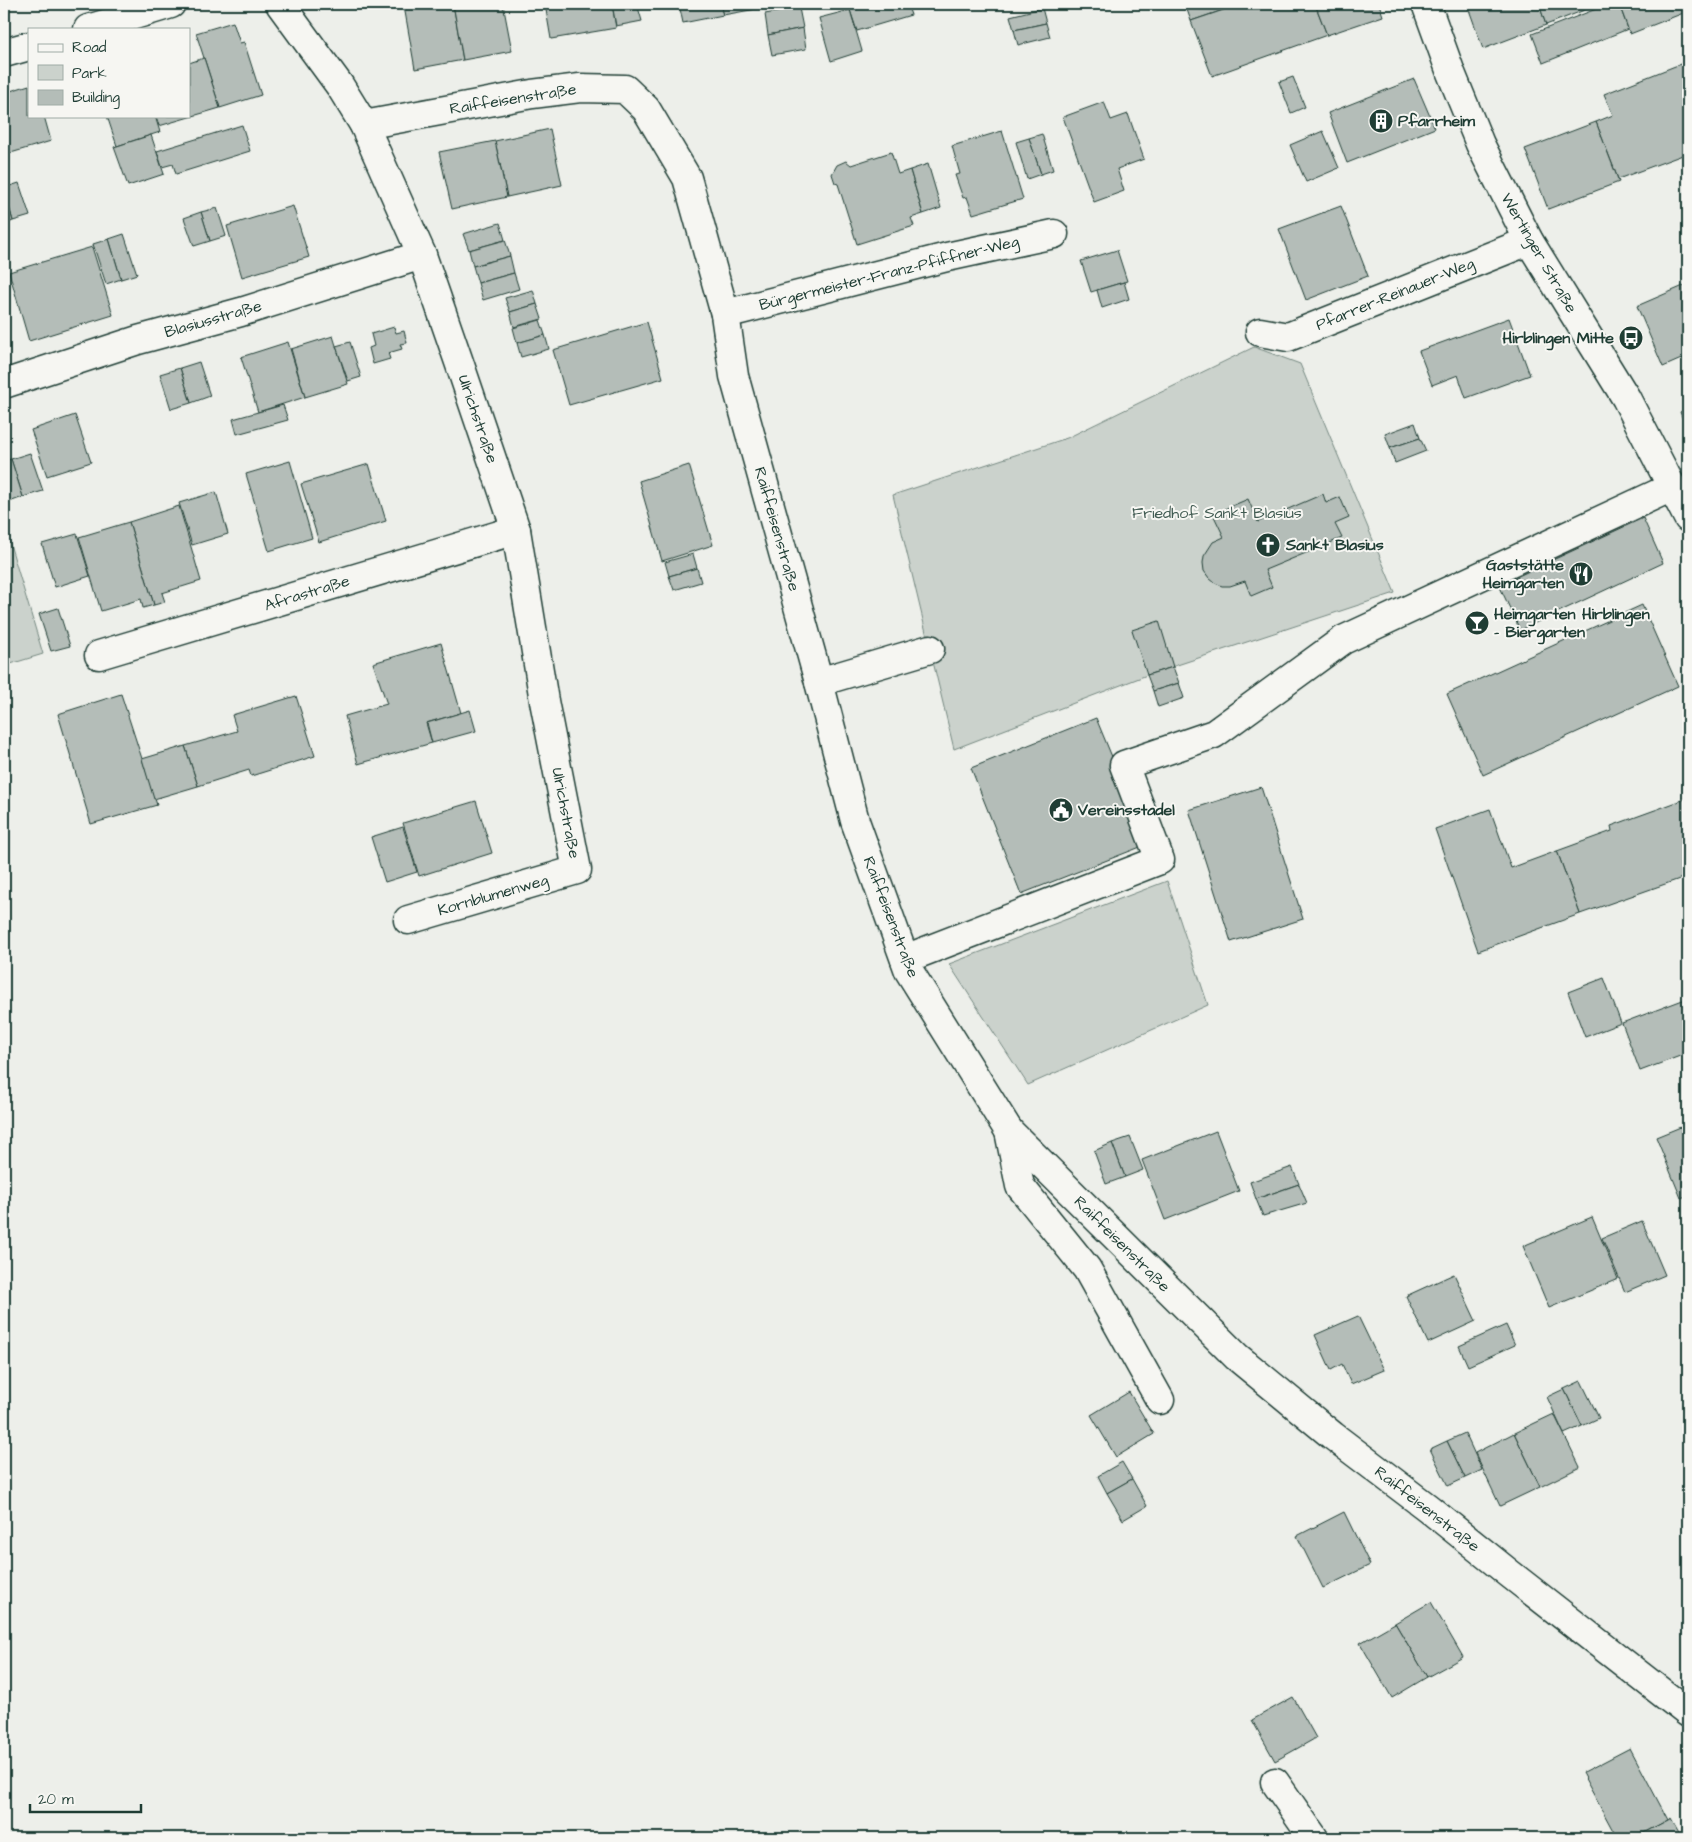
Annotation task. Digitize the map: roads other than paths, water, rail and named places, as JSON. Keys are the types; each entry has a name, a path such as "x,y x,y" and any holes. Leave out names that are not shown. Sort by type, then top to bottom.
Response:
{"street":[{"path":"91,28 171,4"},
{"name":"Ulrichstraße","path":"280,4 340,86 364,125 422,255 516,530 544,701 577,870"},
{"name":"Wertinger Straße","path":"1426,4 1451,73 1480,144 1529,241 1626,398 1688,518"},
{"path":"4,53 28,46"},
{"name":"Raiffeisenstraße","path":"364,125 532,94 580,88 625,89 646,110 687,178 725,314 734,376 820,682 855,821 904,959 909,971 1009,1131 1237,1357 1333,1436 1428,1508 1688,1713"},
{"name":"Bürgermeister-Franz-Pfiffner-Weg","path":"725,314 947,257 1054,234"},
{"name":"Pfarrer-Reinauer-Weg","path":"1260,332 1288,337 1529,241"},
{"name":"Blasiusstraße","path":"4,384 138,340 242,312 422,255"},
{"path":"904,959 1160,860 1124,766 1214,734 1343,640 1672,487"},
{"name":"Afrastraße","path":"99,655 516,530"},
{"path":"820,682 930,649"},
{"name":"Kornblumenweg","path":"408,920 577,870"},
{"path":"1009,1131 1020,1186 1088,1269 1160,1400"},
{"path":"1274,1782 1314,1838"}],"place":[{"name":"Pfarrheim","path":"1381,121"},
{"name":"Hirblingen Mitte","path":"1631,338"},
{"name":"Sankt Blasius","path":"1268,545"},
{"name":"Gaststätte Heimgarten","path":"1581,574"},
{"name":"Heimgarten Hirblingen - Biergarten","path":"1477,623"},
{"name":"Vereinsstadel","path":"1061,810"}],"park label":[{"name":"Friedhof Sankt Blasius","path":"1217,513"}]}
